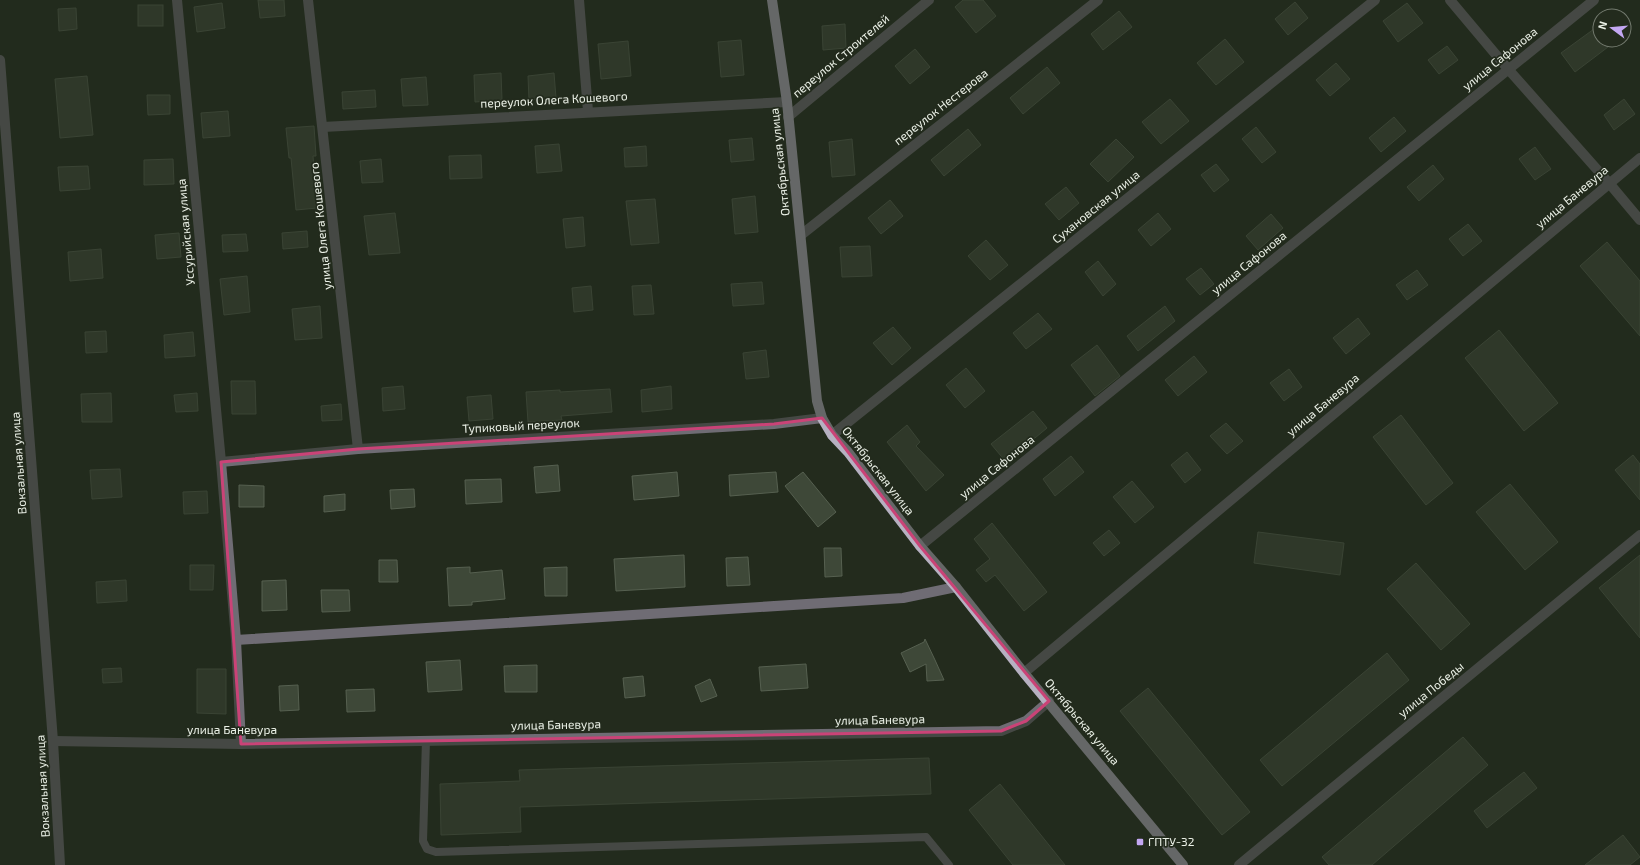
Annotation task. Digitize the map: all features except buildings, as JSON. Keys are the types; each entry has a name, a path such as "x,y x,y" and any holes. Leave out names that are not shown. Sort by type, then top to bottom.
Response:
{"main road":[{"name":"Октябрьская улица","path":"772,0 787,102 816,401 822,418 832,435 848,452 920,546 956,587 1024,673 1049,701 1183,865"}],"street":[{"name":"Уссурийская улица","path":"177,0 221,462 236,640 241,744"},
{"name":"улица Олега Кошевого","path":"308,0 358,449"},
{"path":"578,0 588,111"},
{"name":"переулок Строителей","path":"788,117 929,0"},
{"name":"переулок Нестерова","path":"801,235 1098,0"},
{"name":"Сухановская улица","path":"832,435 1375,0"},
{"path":"1450,0 1508,69 1640,220"},
{"name":"улица Сафонова","path":"920,546 1594,0"},
{"name":"Вокзальная улица","path":"0,60 54,741 60,865"},
{"name":"переулок Олега Кошевого","path":"323,127 588,111 787,102"},
{"name":"улица Баневура","path":"1024,673 1640,158"},
{"name":"Тупиковый переулок","path":"221,462 358,449 774,424 822,418"},
{"name":"улица Победы","path":"1238,865 1640,534"},
{"path":"236,640 903,598 956,587"},
{"name":"улица Баневура","path":"54,741 241,744 1001,731 1026,721 1049,701"}],"lane":[{"path":"426,740 423,841 427,849 436,852 926,837 950,865"}],"highlighted area":[{"path":"822,418 920,546 1049,701 1026,721 1001,731 241,744 221,462 358,449 774,424"}],"place":[{"name":"ГПТУ-32","path":"1140,842"}]}
